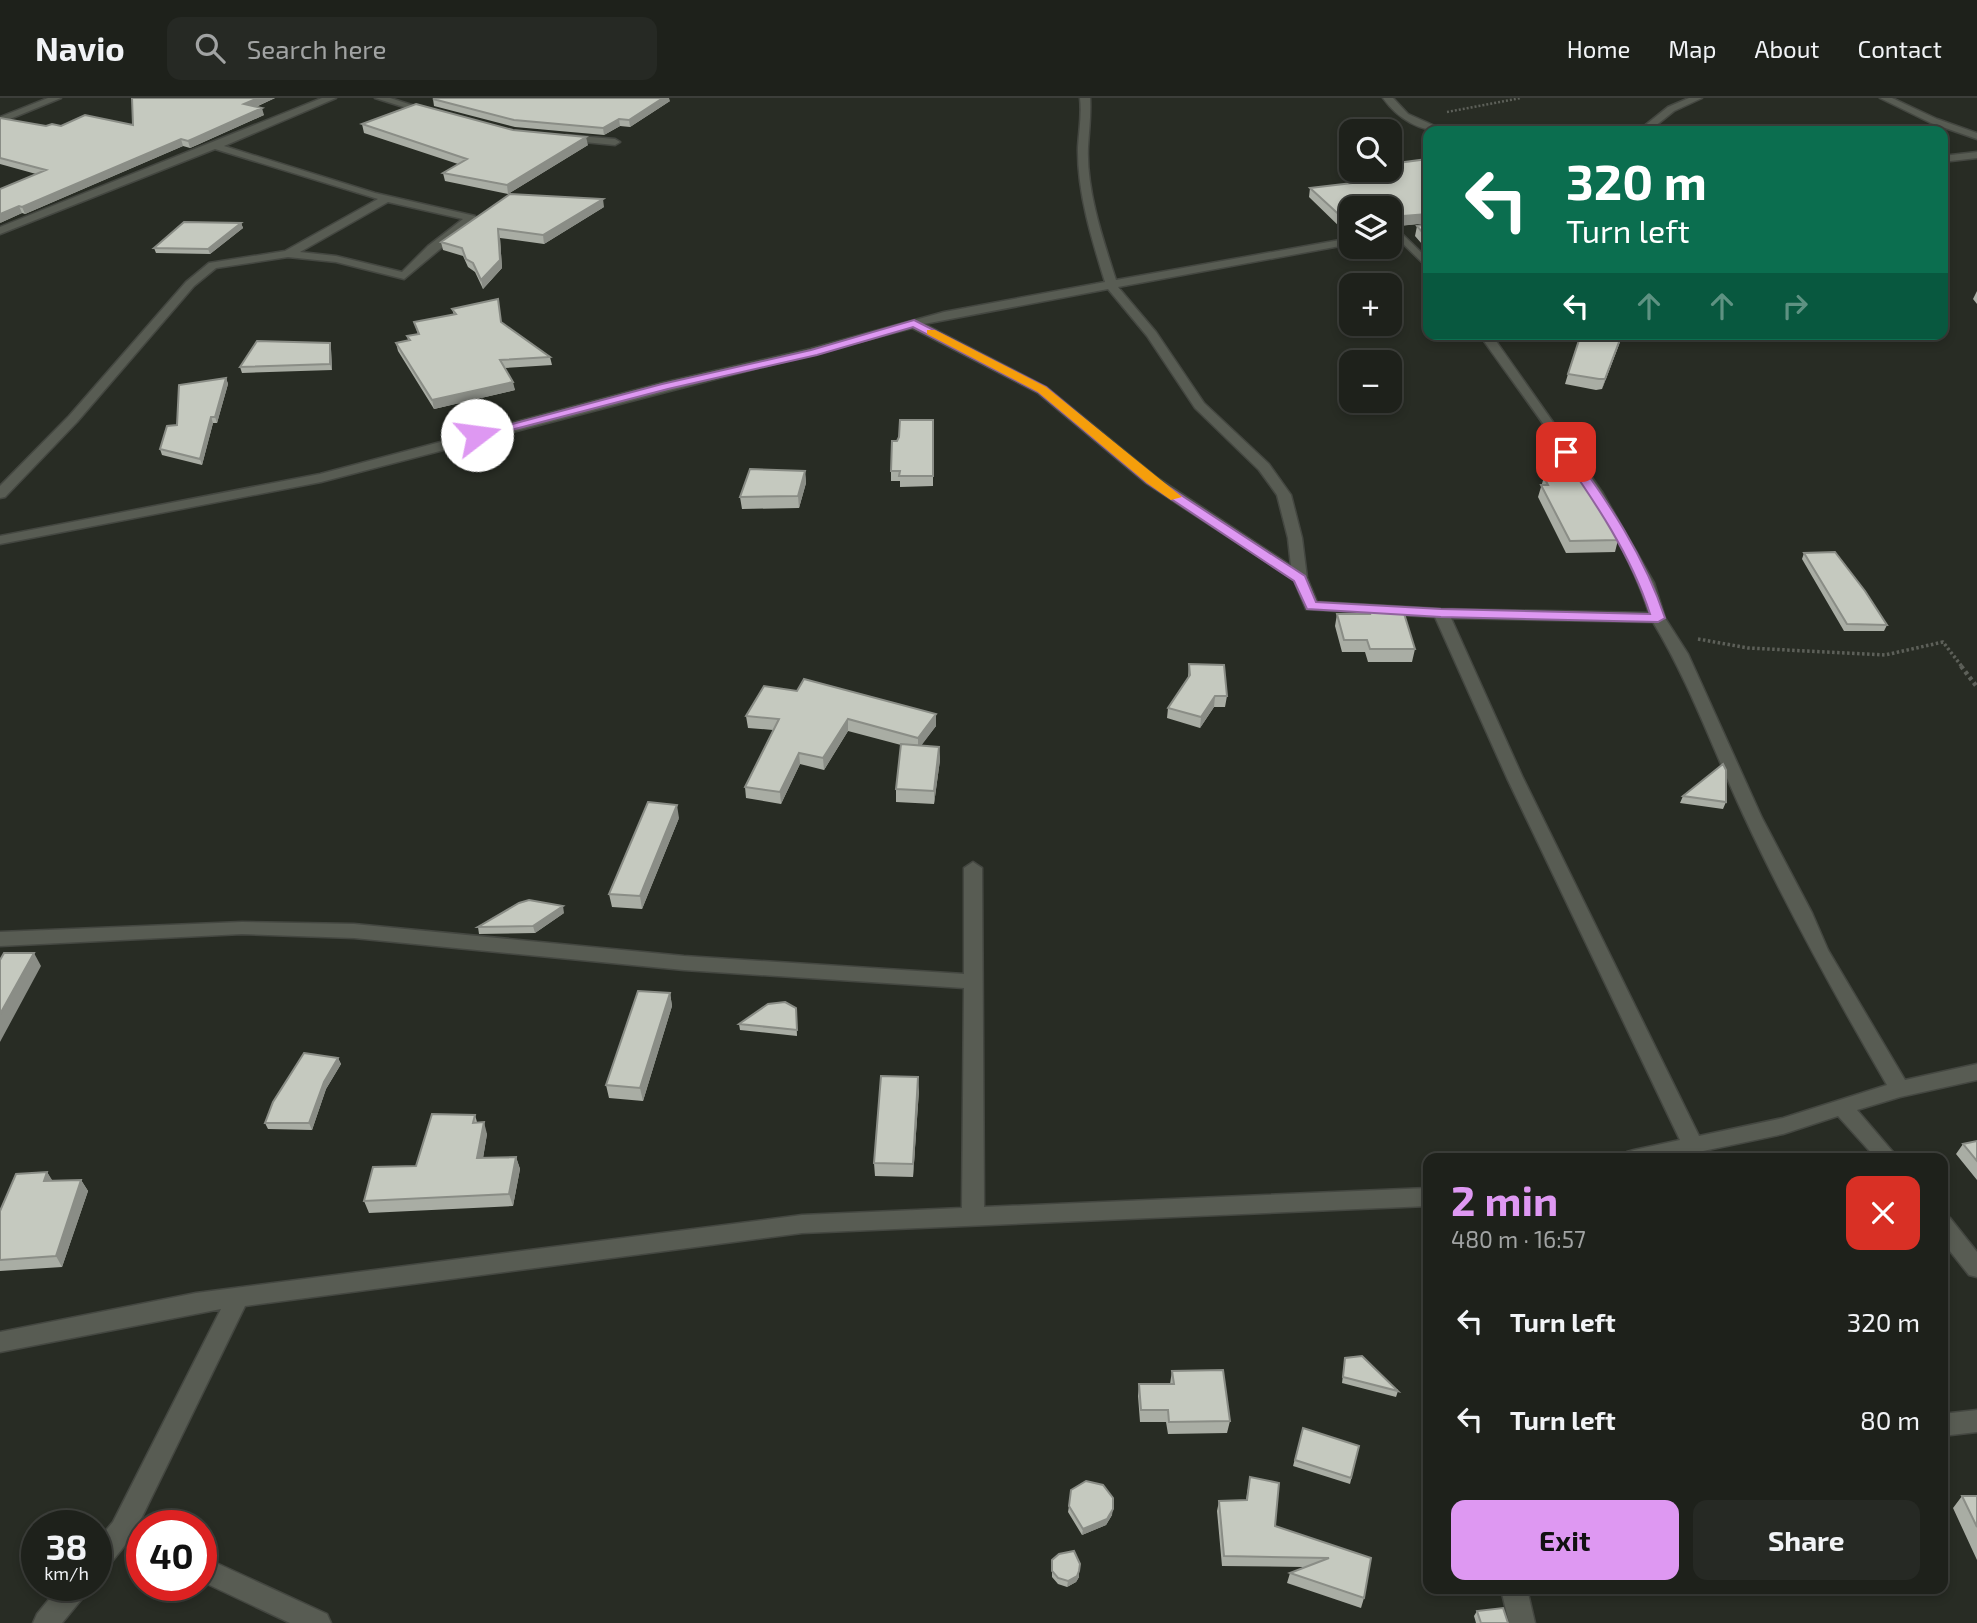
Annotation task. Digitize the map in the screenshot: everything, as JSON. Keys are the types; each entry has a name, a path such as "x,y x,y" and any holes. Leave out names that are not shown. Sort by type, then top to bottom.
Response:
{"street":[{"path":"0,120 56,98"},
{"path":"0,231 331,98"},
{"path":"380,98 446,116"},
{"path":"1085,98 1087,122 1083,148 1092,222 1112,286 1152,334 1199,405 1264,467 1284,495 1296,538 1300,579 1311,606 1441,613 1658,618"},
{"path":"1388,98 1406,120 1425,126"},
{"path":"1649,126 1671,109 1697,98"},
{"path":"1885,98 1934,121 1977,136"},
{"path":"553,136 615,142"},
{"path":"0,494 73,419 190,284 213,265 288,254 336,259 404,276 432,248 471,218 386,199 215,146"},
{"path":"1948,158 1972,156 1977,169"},
{"path":"288,254 386,199"},
{"path":"1402,237 1423,260"},
{"path":"0,540 321,478 503,428 813,352 944,315 1339,243"},
{"path":"914,324 1042,390 1151,480 1300,579"},
{"path":"1489,340 1595,492 1647,583 1658,618 1680,654 1753,818 1803,914 1819,951 1900,1089"},
{"path":"1441,613 1451,642 1515,778 1592,931 1693,1145"},
{"path":"972,868 973,1217"},
{"path":"0,939 242,928 354,931 684,962 973,982"},
{"path":"1657,1153 1783,1126 1900,1089 1977,1072"},
{"path":"1844,1108 1884,1153"},
{"path":"0,1342 196,1303 802,1224 1423,1197"},
{"path":"1948,1232 1977,1268"},
{"path":"143,1510 238,1298"},
{"path":"1948,1424 1977,1421"},
{"path":"217,1576 318,1623"},
{"path":"1515,1594 1522,1623"},
{"path":"46,1623 64,1601"}],"path":[{"path":"1406,120 1521,98"},
{"path":"1668,634 1748,648 1885,655 1943,642 1977,687"}],"building":[{"path":"132,98 258,98 244,104 262,108 188,141 181,139 0,214 0,189 46,170 0,158 0,118 61,126 85,115 133,125"},
{"path":"663,98 629,120 619,119 603,128 514,120 433,99"},
{"path":"416,104 513,130 586,137 507,185 443,173 467,159 362,124"},
{"path":"1423,160 1423,214 1402,216 1402,196 1339,196 1339,215 1310,188 1361,182 1402,182 1402,162"},
{"path":"510,194 603,199 543,235 498,229 500,260 481,280 473,263 466,259 462,248 441,242"},
{"path":"184,222 241,223 208,249 154,248"},
{"path":"498,299 501,322 550,357 500,360 513,382 432,400 396,343 410,340 407,336 419,334 414,322 456,314 452,309"},
{"path":"1579,340 1620,340 1605,379 1568,374"},
{"path":"257,341 330,343 330,364 240,367"},
{"path":"226,378 215,417 211,417 200,459 160,449 167,426 177,425 179,385"},
{"path":"900,420 933,420 933,476 899,476 900,471 891,471 892,441 897,441 899,437"},
{"path":"750,469 805,471 798,496 740,497"},
{"path":"1583,476 1618,540 1570,541 1541,485 1548,485 1544,477"},
{"path":"1835,552 1887,625 1847,624 1804,553"},
{"path":"1368,607 1402,607 1415,649 1370,649 1367,640 1344,640 1337,614 1370,614"},
{"path":"1189,664 1224,665 1227,696 1215,696 1201,717 1168,708 1190,675"},
{"path":"804,679 936,714 918,738 848,719 823,758 799,753 780,792 745,787 779,719 746,716 764,686 797,691"},
{"path":"901,744 939,747 934,791 896,789"},
{"path":"1723,764 1726,770 1726,802 1683,796"},
{"path":"648,802 677,805 640,896 609,894"},
{"path":"529,900 563,906 533,926 478,927 519,903"},
{"path":"4,953 34,953 0,1014 0,960"},
{"path":"638,991 670,993 640,1088 606,1085"},
{"path":"785,1002 796,1008 797,1030 739,1024 768,1004"},
{"path":"304,1053 338,1058 324,1082 309,1123 265,1123 273,1102"},
{"path":"881,1076 918,1077 913,1164 874,1163"},
{"path":"432,1114 475,1115 473,1123 484,1122 477,1158 516,1157 509,1194 364,1201 373,1167 416,1166"},
{"path":"1977,1141 1977,1161 1963,1144"},
{"path":"47,1172 44,1181 81,1180 56,1256 0,1260 0,1211 16,1174"},
{"path":"1362,1356 1398,1391 1343,1377 1345,1358"},
{"path":"1223,1370 1230,1421 1169,1422 1168,1410 1141,1410 1139,1384 1174,1384 1172,1371"},
{"path":"1303,1428 1359,1446 1351,1478 1295,1460"},
{"path":"1250,1477 1279,1483 1275,1526 1371,1558 1364,1598 1290,1573 1329,1558 1224,1556 1219,1501 1247,1500"},
{"path":"1086,1481 1103,1485 1113,1498 1113,1509 1107,1519 1083,1529 1069,1506 1071,1490"},
{"path":"1962,1496 1977,1496 1977,1527"},
{"path":"1074,1551 1080,1564 1077,1576 1068,1581 1058,1578 1052,1571 1052,1560 1059,1554"},
{"path":"1503,1608 1508,1623 1481,1623 1477,1611"}],"slow traffic":[{"path":"931,332 1042,390 1151,480 1176,497"}],"route":[{"path":"477,435 666,386 813,352 914,324 1042,390 1151,480 1300,579 1311,606 1494,615 1556,614 1658,618 1647,583 1595,492 1566,452"}]}
